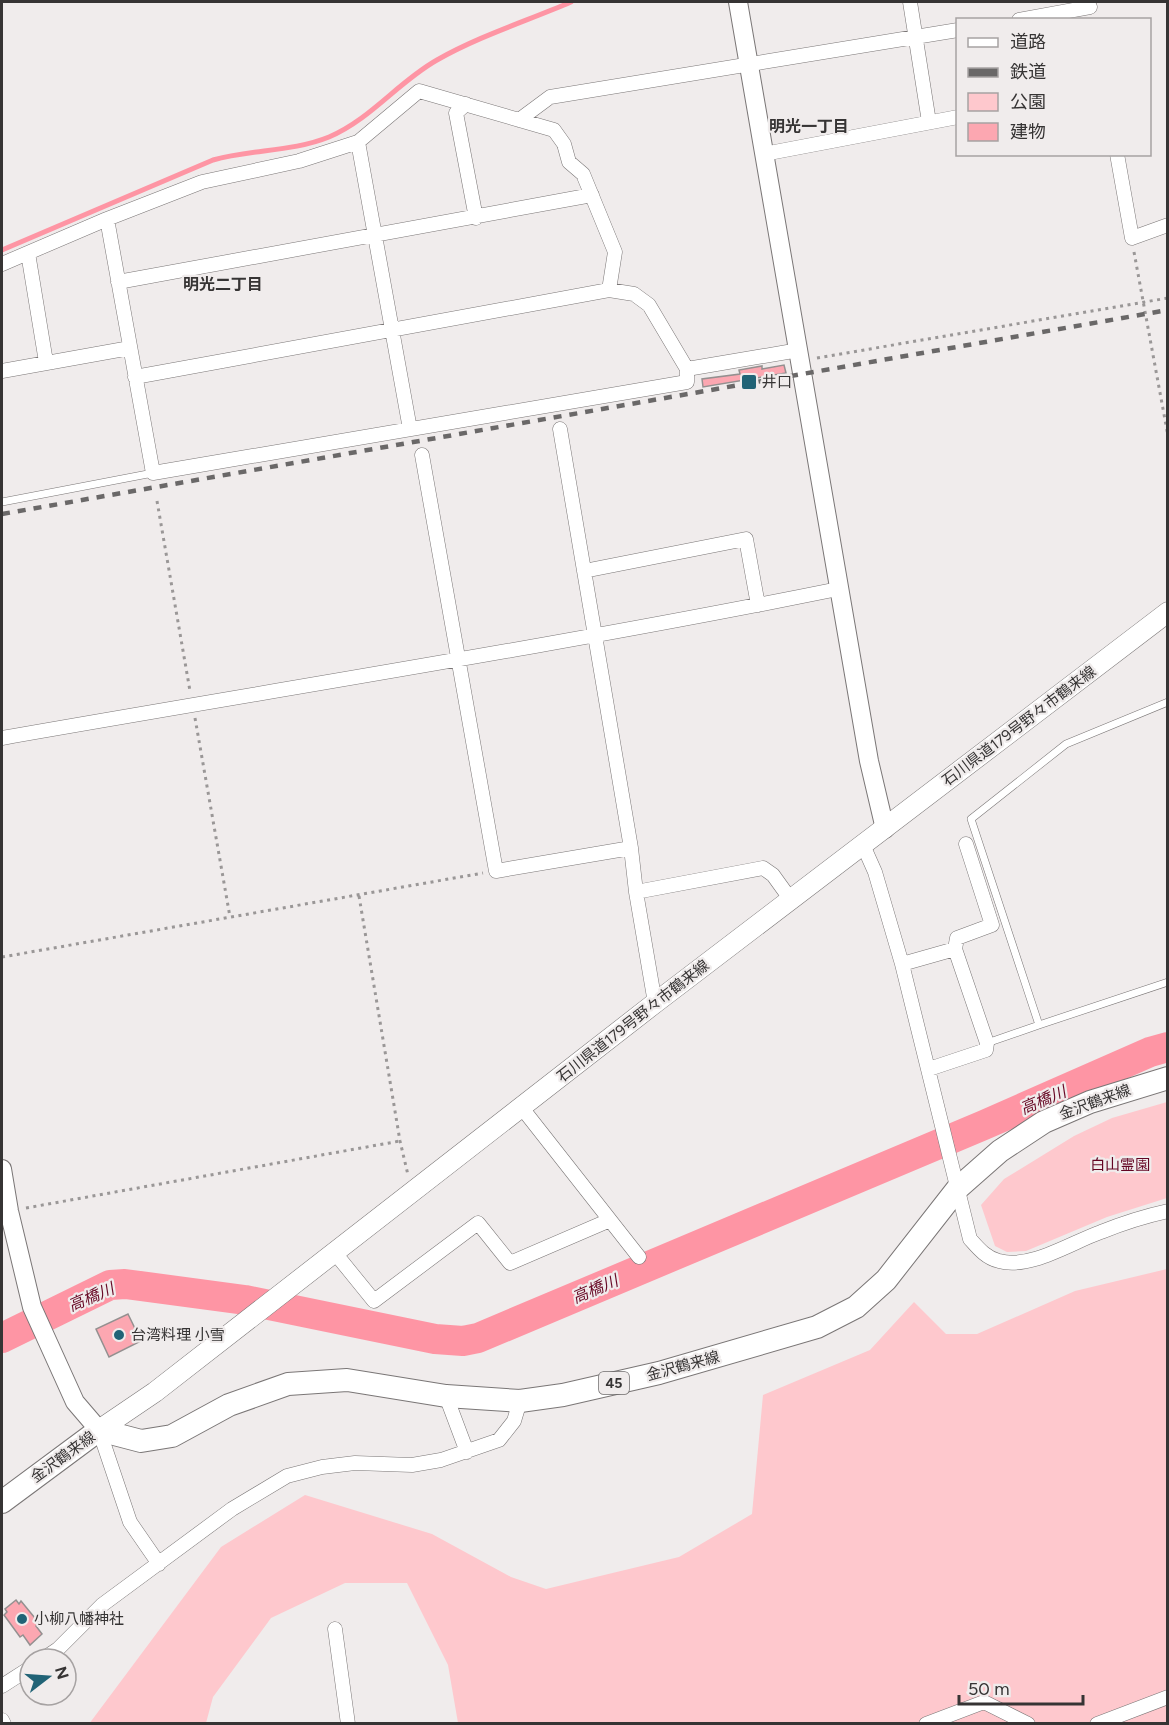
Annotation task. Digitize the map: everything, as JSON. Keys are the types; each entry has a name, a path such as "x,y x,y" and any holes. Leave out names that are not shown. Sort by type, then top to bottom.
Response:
{"main road":[{"name":"石川県道179号野々市鶴来線","path":"99,1430 155,1392 655,1003 1167,612"},
{"name":"金沢鶴来線","path":"2,1502 99,1430 141,1441 172,1436 229,1405 288,1384 347,1380 446,1396 520,1401 563,1395 659,1372 817,1327 856,1307 886,1280 958,1188 1000,1151 1044,1122 1090,1102 1167,1078"}],"street":[{"path":"738,2 868,761 885,829"},
{"path":"910,2 929,122"},
{"path":"1032,18 1090,9"},
{"path":"519,120 550,97 956,30"},
{"path":"2,264 107,219 202,182 299,161 358,142 419,91 554,130 564,144 569,162 583,174 615,252 609,290"},
{"path":"466,104 456,114 476,218"},
{"path":"764,154 956,117"},
{"path":"358,142 410,429"},
{"path":"1117,156 1132,238 1167,225"},
{"path":"118,282 375,237 592,195"},
{"path":"107,219 135,376 153,473 687,382 687,369 649,305 634,294 609,290 135,376"},
{"path":"28,253 46,362"},
{"path":"2,370 130,348"},
{"path":"687,369 799,356"},
{"path":"560,429 632,848 636,892 655,1003"},
{"path":"422,455 456,658 496,871 632,848"},
{"path":"584,571 746,538 758,605"},
{"path":"2,738 594,636 838,589"},
{"path":"929,1069 986,1050 987,1043 955,949 957,938 992,925 966,844"},
{"path":"862,845 875,872 902,964 970,1239 983,1253 999,1261 1018,1262 1039,1257 1098,1233 1167,1210"},
{"path":"636,892 764,868 773,875 791,900"},
{"path":"902,964 955,949"},
{"path":"522,1108 639,1257"},
{"path":"2,1169 5,1212 33,1310 75,1402 99,1430 130,1522 159,1564"},
{"path":"335,1252 374,1301 478,1223 510,1263 610,1220"},
{"path":"446,1396 467,1452"},
{"path":"60,1647 102,1605 232,1509 287,1476 322,1467 355,1464 412,1465 441,1460 467,1452 499,1440 514,1422 520,1401"},
{"path":"335,1629 348,1724"},
{"path":"2,1686 18,1676"},
{"path":"1097,1724 1167,1697"},
{"path":"926,1724 984,1702 1028,1724"}],"lane":[{"path":"2,502 153,473"},
{"path":"1039,1024 971,819 1066,744 1167,702"},
{"path":"987,1043 1167,982"}],"path":[{"path":"1132,238 1167,436"},
{"path":"799,356 1167,298"},
{"path":"2,957 496,871"},
{"path":"359,896 400,1141 412,1193"},
{"path":"5,1212 400,1141"}],"green space":[{"name":"白山霊園","path":"1167,1102 1167,1198 1107,1217 1026,1251 1007,1252 995,1246 981,1205 1004,1179 1074,1136 1112,1118"},
{"path":"1167,1269 1167,1723 458,1723 448,1665 407,1583 345,1583 271,1618 213,1697 206,1723 89,1724 221,1547 305,1495 432,1534 511,1577 546,1589 679,1557 752,1514 763,1395 870,1350 914,1302 946,1334 977,1334 1075,1291"}],"building":[{"path":"784,365 786,373 703,387 702,379 740,374 739,370 762,366 762,369"},
{"name":"台湾料理 小雪","path":"128,1314 141,1341 109,1357 96,1329"},
{"name":"小柳八幡神社","path":"16,1600 19,1604 21,1601 39,1623 36,1626 42,1634 30,1645 23,1635 20,1637 4,1615 7,1612 5,1609"}],"waterway":[{"path":"2,250 213,160 286,148 329,137 371,111 423,69 453,51 571,2"},
{"name":"高橋川","path":"2,1338 110,1285 125,1284 245,1300 435,1339 463,1341 478,1338 984,1125 1150,1052 1168,1047"}],"railway":[{"path":"2,514 1168,310"}],"place":[{"name":"井口","path":"749,382"},
{"name":"台湾料理 小雪","path":"119,1335"},
{"name":"小柳八幡神社","path":"22,1619"}],"district":[{"name":"明光一丁目","path":"809,126"},
{"name":"明光二丁目","path":"223,284"}]}
